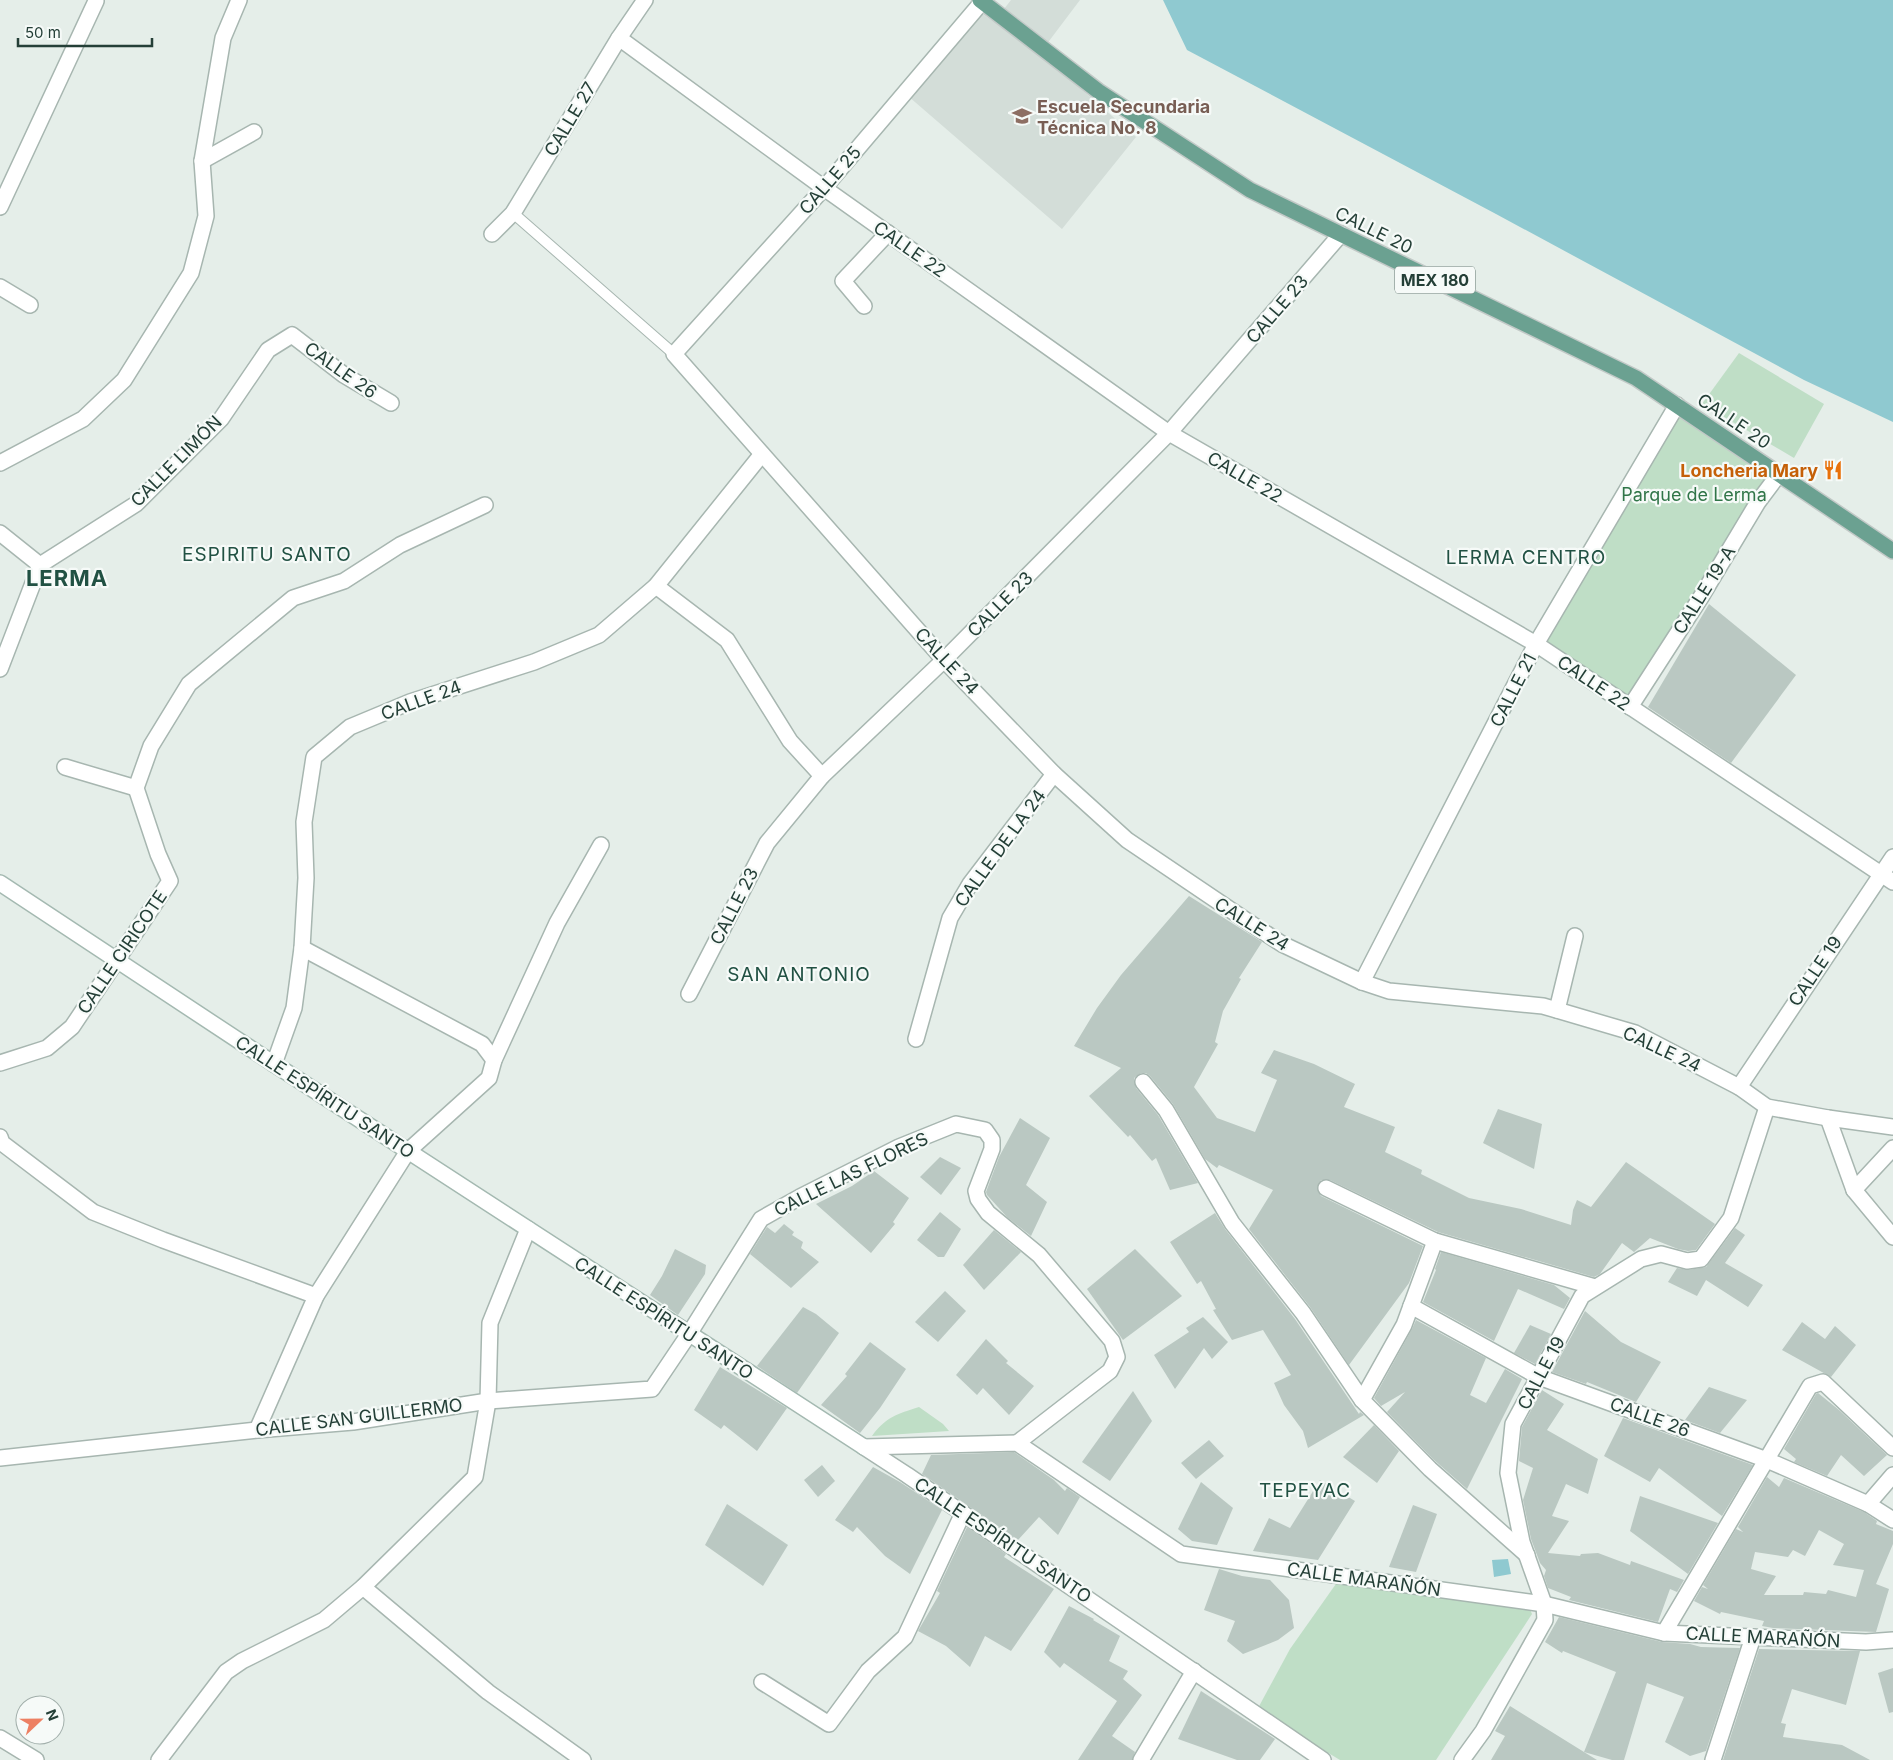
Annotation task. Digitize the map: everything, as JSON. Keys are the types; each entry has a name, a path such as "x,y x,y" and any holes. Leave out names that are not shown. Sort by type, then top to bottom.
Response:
{"main road":[{"name":"CALLE 20","path":"981,1 1098,90 1250,190 1636,378 1893,551"}],"street":[{"path":"0,207 95,0"},
{"path":"0,463 83,419 124,380 190,273 206,216 202,161 222,38 239,0"},
{"name":"CALLE 27","path":"492,234 513,213 619,38 645,0"},
{"name":"CALLE 25","path":"674,354 824,188 981,1"},
{"name":"CALLE 22","path":"619,38 824,188 1169,433 1536,644 1893,882"},
{"path":"202,161 254,132"},
{"path":"864,306 843,281 888,233"},
{"name":"CALLE 23","path":"689,994 767,843 822,776 944,660 1169,433 1341,234"},
{"path":"0,287 30,305"},
{"name":"CALLE 26","path":"292,335 344,375 391,404"},
{"name":"CALLE LIMÓN","path":"40,566 136,504 220,419 268,350 292,335"},
{"name":"CALLE 24","path":"674,354 944,660 1054,774 1127,840 1215,901 1282,944 1362,982 1389,991 1543,1006 1635,1033 1738,1087 1767,1107 1893,1127"},
{"name":"CALLE 21","path":"1362,982 1536,644 1677,405"},
{"name":"CALLE 24","path":"274,1064 294,1008 302,948 306,878 304,822 314,757 350,727 410,702 534,662 599,635 656,586 762,454"},
{"name":"CALLE 19-A","path":"1630,707 1700,598 1758,502 1779,474"},
{"path":"65,767 136,788 151,746 188,684 293,598 344,581 400,545 485,505"},
{"path":"0,533 40,566 0,669"},
{"path":"656,586 727,640 790,741 822,776"},
{"name":"CALLE DE LA 24","path":"916,1039 950,918 970,884 1054,774"},
{"name":"CALLE CIRICOTE","path":"0,1063 47,1048 72,1027 170,881 158,854 136,788"},
{"path":"257,1430 316,1296 408,1151 489,1078 494,1060 557,923 601,845"},
{"name":"CALLE 19","path":"1738,1087 1893,856"},
{"name":"CALLE ESPÍRITU SANTO","path":"0,883 274,1064 864,1447 1323,1760"},
{"path":"1557,1010 1576,936"},
{"path":"302,948 482,1044 494,1060"},
{"path":"1143,1082 1166,1110 1232,1223 1303,1313 1362,1400 1430,1469 1527,1556"},
{"name":"CALLE 19","path":"1462,1760 1483,1730 1545,1620 1544,1604 1522,1542 1508,1473 1513,1424 1582,1296 1641,1259 1661,1254 1687,1261 1701,1259 1731,1218 1767,1107"},
{"path":"1828,1118 1854,1190 1893,1238"},
{"name":"CALLE LAS FLORES","path":"689,1334 761,1219 899,1147 956,1124 985,1130 992,1140 992,1149 976,1191 978,1199 988,1213 1039,1255 1112,1341 1117,1358 1110,1371 1017,1443"},
{"path":"0,1137 2,1143 93,1212 162,1240 316,1296"},
{"path":"1854,1190 1893,1148"},
{"path":"1326,1188 1435,1241 1595,1287"},
{"path":"159,1760 226,1672 242,1661 324,1620 363,1587 475,1477 488,1401 490,1323 528,1229"},
{"path":"1362,1400 1404,1325 1435,1241"},
{"name":"CALLE 26","path":"1411,1306 1539,1377 1768,1460 1868,1504 1893,1520"},
{"name":"CALLE SAN GUILLERMO","path":"0,1458 257,1430 353,1422 488,1401 652,1389 689,1334"},
{"path":"1664,1633 1810,1386 1823,1382 1893,1448"},
{"path":"864,1447 1017,1443"},
{"name":"CALLE MARAÑÓN","path":"1017,1443 1181,1554 1544,1604 1664,1633 1866,1642 1893,1640"},
{"path":"1868,1504 1893,1476"},
{"path":"762,1682 829,1724 868,1671 905,1637 963,1513"},
{"path":"363,1587 488,1692 583,1760"},
{"path":"1713,1760 1753,1637"},
{"path":"1141,1760 1194,1671"},
{"name":"CALLE 19","path":"1475,1760 1483,1730"},
{"path":"0,1738 36,1760"}],"lane":[{"path":"513,213 674,354"}],"shaded area":[{"name":"Escuela Secundaria Técnica No. 8","path":"1011,0 1080,0 1040,53 1136,137 1062,229 908,96 977,10 994,22"}],"green space":[{"path":"1739,353 1824,404 1794,458 1702,404"},
{"name":"Parque de Lerma","path":"1677,405 1779,474 1630,707 1536,644"},
{"path":"919,1407 943,1424 949,1431 872,1436 887,1420"},
{"path":"1338,1581 1529,1607 1532,1614 1436,1760 1340,1760 1257,1710 1290,1649"}],"water":[{"path":"1163,0 1893,0 1893,422 1804,380 1187,50"},
{"path":"1508,1559 1511,1574 1494,1577 1492,1560"}],"building":[{"path":"1709,604 1796,675 1731,763 1648,707"},
{"path":"1189,896 1262,942 1239,978 1241,979 1223,1011 1215,1042 1218,1044 1194,1087 1217,1118 1255,1132 1277,1080 1261,1073 1274,1050 1314,1064 1355,1084 1344,1107 1395,1127 1385,1152 1422,1170 1421,1174 1469,1198 1521,1209 1571,1225 1573,1210 1577,1200 1591,1207 1626,1162 1715,1224 1696,1250 1678,1249 1650,1238 1634,1252 1622,1243 1600,1274 1594,1277 1438,1232 1330,1180 1321,1180 1317,1188 1321,1196 1423,1246 1409,1283 1349,1365 1310,1307 1249,1229 1273,1190 1219,1165 1217,1168 1205,1159 1173,1104 1150,1076 1146,1073 1141,1073 1134,1078 1136,1088 1158,1115 1198,1183 1170,1190 1156,1158 1152,1161 1130,1135 1128,1137 1089,1096 1121,1068 1074,1046 1097,1008 1121,975"},
{"path":"1498,1109 1542,1124 1534,1169 1483,1143"},
{"path":"1020,1118 1050,1138 1026,1185 1047,1202 1031,1236 1007,1217 986,1192 999,1157"},
{"path":"940,1157 961,1168 941,1195 920,1177"},
{"path":"874,1171 909,1198 893,1222 895,1224 871,1253 816,1204 852,1186"},
{"path":"940,1212 961,1229 944,1257 938,1257 917,1240"},
{"path":"1215,1213 1225,1229 1295,1319 1359,1414 1360,1412 1364,1415 1308,1448 1303,1431 1284,1405 1274,1383 1291,1375 1263,1330 1232,1340 1213,1310 1216,1309 1201,1281 1197,1284 1170,1242"},
{"path":"784,1224 794,1232 792,1235 803,1242 801,1248 819,1262 791,1288 750,1254 767,1227 775,1233"},
{"path":"1735,1228 1745,1235 1725,1263 1763,1285 1748,1307 1706,1280 1697,1296 1668,1282 1677,1268 1688,1270 1706,1267"},
{"path":"994,1230 1021,1252 984,1290 963,1265"},
{"path":"675,1249 706,1265 705,1274 678,1315 650,1295"},
{"path":"1135,1249 1182,1296 1123,1340 1087,1289"},
{"path":"1441,1252 1554,1285 1570,1298 1564,1309 1518,1289 1494,1341 1423,1302"},
{"path":"945,1291 966,1311 938,1342 915,1322"},
{"path":"803,1307 816,1314 839,1333 797,1393 757,1366"},
{"path":"1585,1311 1621,1342 1661,1362 1636,1402 1587,1382 1586,1384 1552,1372"},
{"path":"1203,1317 1228,1342 1212,1359 1204,1348 1175,1389 1154,1355 1189,1332 1186,1328"},
{"path":"1416,1320 1486,1358 1470,1395 1486,1403 1505,1369 1522,1379 1467,1489 1433,1459 1387,1412 1405,1392 1381,1406 1374,1398"},
{"path":"1802,1322 1825,1339 1835,1326 1856,1345 1831,1377 1782,1350"},
{"path":"1530,1325 1551,1334 1535,1364 1514,1353"},
{"path":"986,1339 1008,1361 1006,1363 1034,1386 1009,1415 983,1388 977,1395 956,1375"},
{"path":"870,1342 906,1369 880,1408 860,1433 821,1405 847,1376 845,1374"},
{"path":"720,1367 787,1408 757,1451 724,1425 721,1429 694,1410"},
{"path":"1709,1387 1747,1400 1720,1433 1685,1420"},
{"path":"1542,1390 1564,1404 1547,1430 1598,1459 1588,1494 1566,1484 1552,1516 1569,1521 1548,1553 1580,1556 1581,1554 1598,1553 1630,1565 1631,1561 1684,1580 1677,1592 1670,1589 1658,1622 1569,1600 1571,1597 1548,1588 1544,1576 1546,1570 1540,1563 1531,1539 1523,1500 1533,1468 1519,1461 1522,1427"},
{"path":"1133,1391 1152,1421 1110,1481 1082,1462"},
{"path":"1818,1393 1887,1455 1864,1476 1841,1455 1827,1476 1794,1462 1796,1459 1784,1449"},
{"path":"1623,1418 1753,1465 1722,1516 1659,1468 1650,1482 1604,1456"},
{"path":"1374,1425 1399,1451 1377,1483 1343,1457"},
{"path":"1209,1440 1224,1456 1196,1479 1181,1463"},
{"path":"1014,1452 1054,1480 1065,1491 1067,1488 1080,1497 1058,1535 1039,1517 1018,1540 922,1474 931,1455"},
{"path":"822,1465 835,1481 818,1497 804,1480"},
{"path":"873,1467 900,1482 942,1510 910,1574 885,1556 857,1527 853,1532 835,1520"},
{"path":"1767,1477 1779,1487 1784,1478 1864,1512 1877,1521 1876,1524 1893,1531 1893,1544 1876,1584 1889,1589 1876,1632 1773,1628 1762,1626 1764,1621 1721,1612 1720,1614 1694,1601 1702,1587 1708,1589 1703,1585 1736,1529 1743,1532 1738,1527","holes":["1819,1530 1844,1544 1833,1565 1864,1570 1856,1597 1828,1590 1826,1594 1804,1592 1803,1595 1764,1595 1776,1576 1751,1569 1755,1552 1788,1557 1793,1550 1805,1556"]},
{"path":"1320,1480 1355,1501 1318,1560 1253,1551 1269,1518 1290,1528"},
{"path":"1201,1482 1233,1508 1217,1545 1192,1541 1178,1529"},
{"path":"1640,1496 1718,1523 1688,1574 1630,1531"},
{"path":"727,1504 788,1545 763,1586 705,1545"},
{"path":"1413,1505 1437,1514 1416,1572 1389,1567"},
{"path":"967,1527 1006,1554 1004,1557 1054,1589 1011,1651 985,1636 970,1667 946,1646 918,1631 940,1593 937,1591"},
{"path":"1219,1569 1242,1576 1270,1580 1289,1600 1294,1628 1278,1640 1243,1654 1227,1641 1235,1621 1204,1610"},
{"path":"1069,1606 1120,1636 1109,1661 1128,1671 1123,1679 1142,1695 1112,1736 1135,1752 1132,1760 1078,1760 1117,1701 1064,1663 1060,1668 1044,1652"},
{"path":"1559,1617 1662,1642 1690,1644 1701,1647 1740,1648 1706,1751 1690,1756 1665,1742 1684,1697 1647,1683 1624,1760 1612,1760 1584,1752 1616,1672 1563,1651 1562,1653 1545,1642"},
{"path":"1759,1649 1860,1651 1846,1705 1792,1689 1781,1723 1786,1724 1783,1737 1842,1745 1870,1760 1723,1760"},
{"path":"1893,1668 1893,1712 1889,1713 1878,1673"},
{"path":"1201,1691 1275,1739 1260,1760 1237,1760 1178,1739"},
{"path":"1510,1706 1597,1760 1491,1760 1505,1736 1495,1731"}],"place":[{"name":"Escuela Secundaria Técnica No. 8","path":"1022,116"},
{"name":"Loncheria Mary","path":"1833,470"}],"district":[{"name":"ESPIRITU SANTO","path":"267,554"},
{"name":"LERMA CENTRO","path":"1526,557"},
{"name":"LERMA","path":"67,578"},
{"name":"SAN ANTONIO","path":"799,974"},
{"name":"TEPEYAC","path":"1305,1490"}]}
